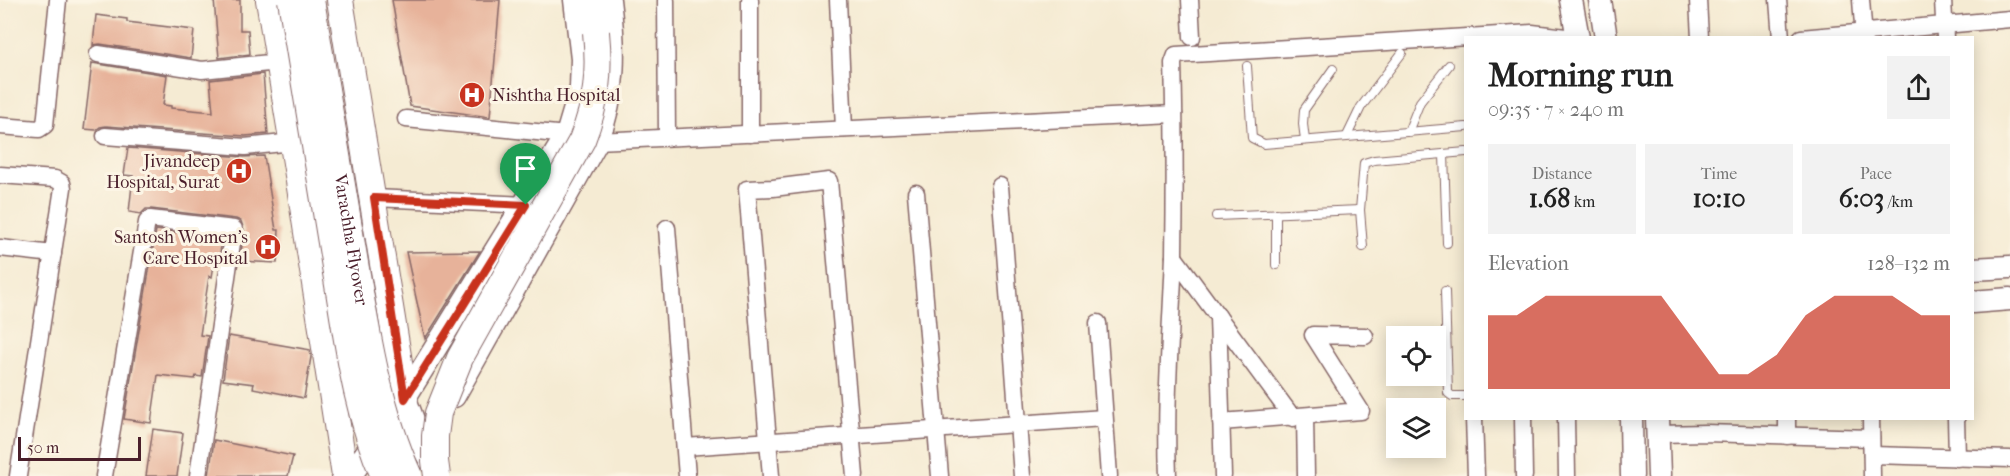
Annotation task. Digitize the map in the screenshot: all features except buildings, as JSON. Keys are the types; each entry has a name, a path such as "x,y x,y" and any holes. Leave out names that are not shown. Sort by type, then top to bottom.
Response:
{"main road":[{"path":"268,0 345,476"},
{"name":"Varachha Flyover","path":"291,0 347,337 360,403 384,476"},
{"name":"Varachha Flyover","path":"311,0 374,365 381,399 398,452 409,476"},
{"path":"340,0 405,399 424,449 439,476"},
{"path":"350,476 405,399 567,135 581,88 582,59 575,0"},
{"path":"439,476 435,444 438,413 460,358 582,140 591,117 597,91 599,62 593,0"},
{"path":"424,449 597,141 606,120 614,65 609,0"},
{"path":"1571,0 1576,36"},
{"path":"1600,0 1606,36"},
{"path":"1974,270 2010,267"},
{"path":"1974,285 2010,282"},
{"path":"1974,302 2010,298"},
{"path":"1974,317 2010,314"},
{"path":"1631,420 1632,476"},
{"path":"1658,426 1659,476"}],"street":[{"path":"0,126 39,129 45,125 58,0"},
{"path":"666,0 667,137"},
{"path":"750,0 750,134"},
{"path":"838,0 844,129"},
{"path":"1190,0 1192,37"},
{"path":"1698,0 1700,36"},
{"path":"1778,0 1781,36"},
{"path":"1861,0 1864,35"},
{"path":"1942,0 1945,31"},
{"path":"1843,36 1945,31 2010,19"},
{"path":"1486,36 1532,33 1558,36"},
{"path":"1168,476 1166,424 1174,257 1173,63 1176,56 1464,37"},
{"path":"98,54 202,70 279,62"},
{"path":"406,119 567,135 597,141 1174,114"},
{"path":"105,136 245,147 292,142"},
{"path":"0,175 55,179 62,183 63,188 18,476"},
{"path":"771,476 747,189 829,181 855,476"},
{"path":"1000,186 1022,476"},
{"path":"916,193 940,476"},
{"path":"374,198 526,205"},
{"path":"104,476 147,222 150,219 234,229 198,476"},
{"path":"667,228 687,476"},
{"path":"0,248 53,254"},
{"path":"1174,257 1299,417 1306,476"},
{"path":"1218,315 1223,476"},
{"path":"1098,323 1109,476"},
{"path":"1221,422 1361,411 1313,335 1365,336"},
{"path":"685,447 1104,418"},
{"path":"1474,420 1476,476"},
{"path":"1523,420 1524,476"},
{"path":"1566,420 1567,476"},
{"path":"1787,420 1787,436"},
{"path":"1871,420 1872,476"},
{"path":"1956,420 1957,458"},
{"path":"1658,426 1706,426 1787,436 1871,438"},
{"path":"1872,455 2010,459"}],"lane":[{"path":"1347,136 1361,107 1402,53"},
{"path":"1408,132 1420,102 1449,65"},
{"path":"1247,66 1252,138 1264,144 1464,126"},
{"path":"1305,140 1304,110 1333,69"},
{"path":"1363,247 1360,210 1364,163 1374,160 1464,152"},
{"path":"1444,154 1447,243"},
{"path":"1216,216 1360,210"},
{"path":"1276,213 1276,265"},
{"path":"1445,291 1448,393 1452,396 1464,396"}],"place":[{"name":"Nishtha Hospital","path":"472,95"},
{"name":"Jivandeep Hospital, Surat","path":"239,171"},
{"name":"Santosh Women's Care Hospital","path":"268,247"}],"route":[{"path":"374,198 526,205 446,334 405,399 374,198"}]}
